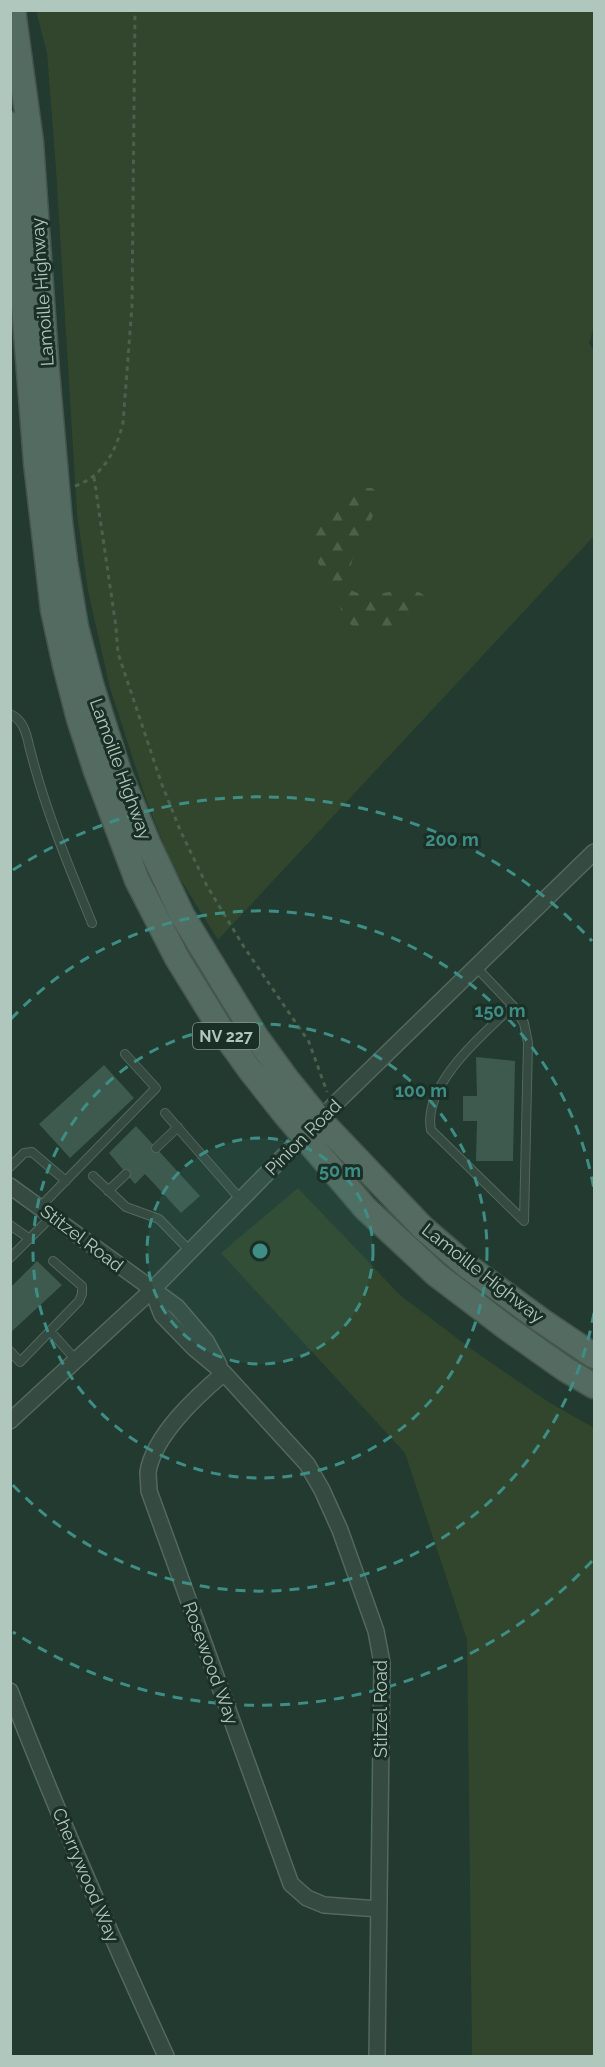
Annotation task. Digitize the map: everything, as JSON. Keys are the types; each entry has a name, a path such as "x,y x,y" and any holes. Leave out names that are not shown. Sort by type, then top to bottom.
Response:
{"main road":[{"name":"Lamoille Highway","path":"13,10 31,142 57,493 65,562 76,627 91,684 120,775 144,833 182,915 257,1038 286,1078 312,1128 365,1208 437,1275 507,1328 594,1386"},
{"name":"Lamoille Highway","path":"10,124 36,463 53,610 65,665 96,771 137,880 177,958 222,1031 250,1070 467,1266 594,1356"}],"street":[{"name":"Pinion Road","path":"13,1415 152,1290 312,1128 594,852"},
{"name":"Stitzel Road","path":"10,1186 177,1307 206,1341 224,1373 307,1464 340,1530 376,1631 382,1663 377,2056"},
{"name":"Rosewood Way","path":"224,1373 200,1392 171,1425 154,1454 148,1472 149,1491 291,1884 307,1898 324,1905 379,1909"},
{"name":"Cherrywood Way","path":"10,1691 52,1798 166,2056"}],"lane":[{"path":"10,714 23,724 57,839 92,923"},
{"path":"476,967 513,1006 524,1023 528,1043 524,1221 439,1139 431,1130 429,1120 432,1104 440,1084 478,1039 513,1006"},
{"path":"10,1258 30,1239 66,1181 156,1088 125,1054"},
{"path":"165,1113 241,1200"},
{"path":"156,1148 178,1127"},
{"path":"10,1167 24,1153 32,1152 66,1181"},
{"path":"108,1191 126,1174"},
{"path":"93,1176 126,1207 159,1219 190,1251"},
{"path":"10,1225 30,1239"},
{"path":"10,1351 20,1362 80,1301 82,1286 52,1262"},
{"path":"50,1331 76,1360"}],"path":[{"path":"57,493 85,483 94,477 111,455 123,423 132,306 135,10"},
{"path":"94,477 119,658 153,760 180,830 207,886 226,920 309,1042 325,1089"}],"green space":[{"path":"36,11 594,11 594,326 589,343 594,351 594,536 218,940 172,866 146,799 110,688 88,591 77,514 47,53"},
{"path":"363,488 372,488 378,493 372,518 352,563 351,590 360,594 370,594 410,590 419,592 427,598 424,611 401,623 386,627 353,626 344,620 335,588 315,558 308,539 323,514 345,496"},
{"path":"298,1188 400,1295 474,1351 547,1401 594,1428 594,2056 472,2056 467,1640 405,1453 221,1253"}],"building":[{"path":"476,1057 515,1061 513,1161 476,1161 477,1121 463,1121 463,1096 477,1096"},
{"path":"104,1065 134,1098 70,1158 39,1124"},
{"path":"136,1126 200,1196 181,1213 145,1174 135,1184 109,1153"},
{"path":"37,1261 62,1285 10,1333 10,1288"}]}
